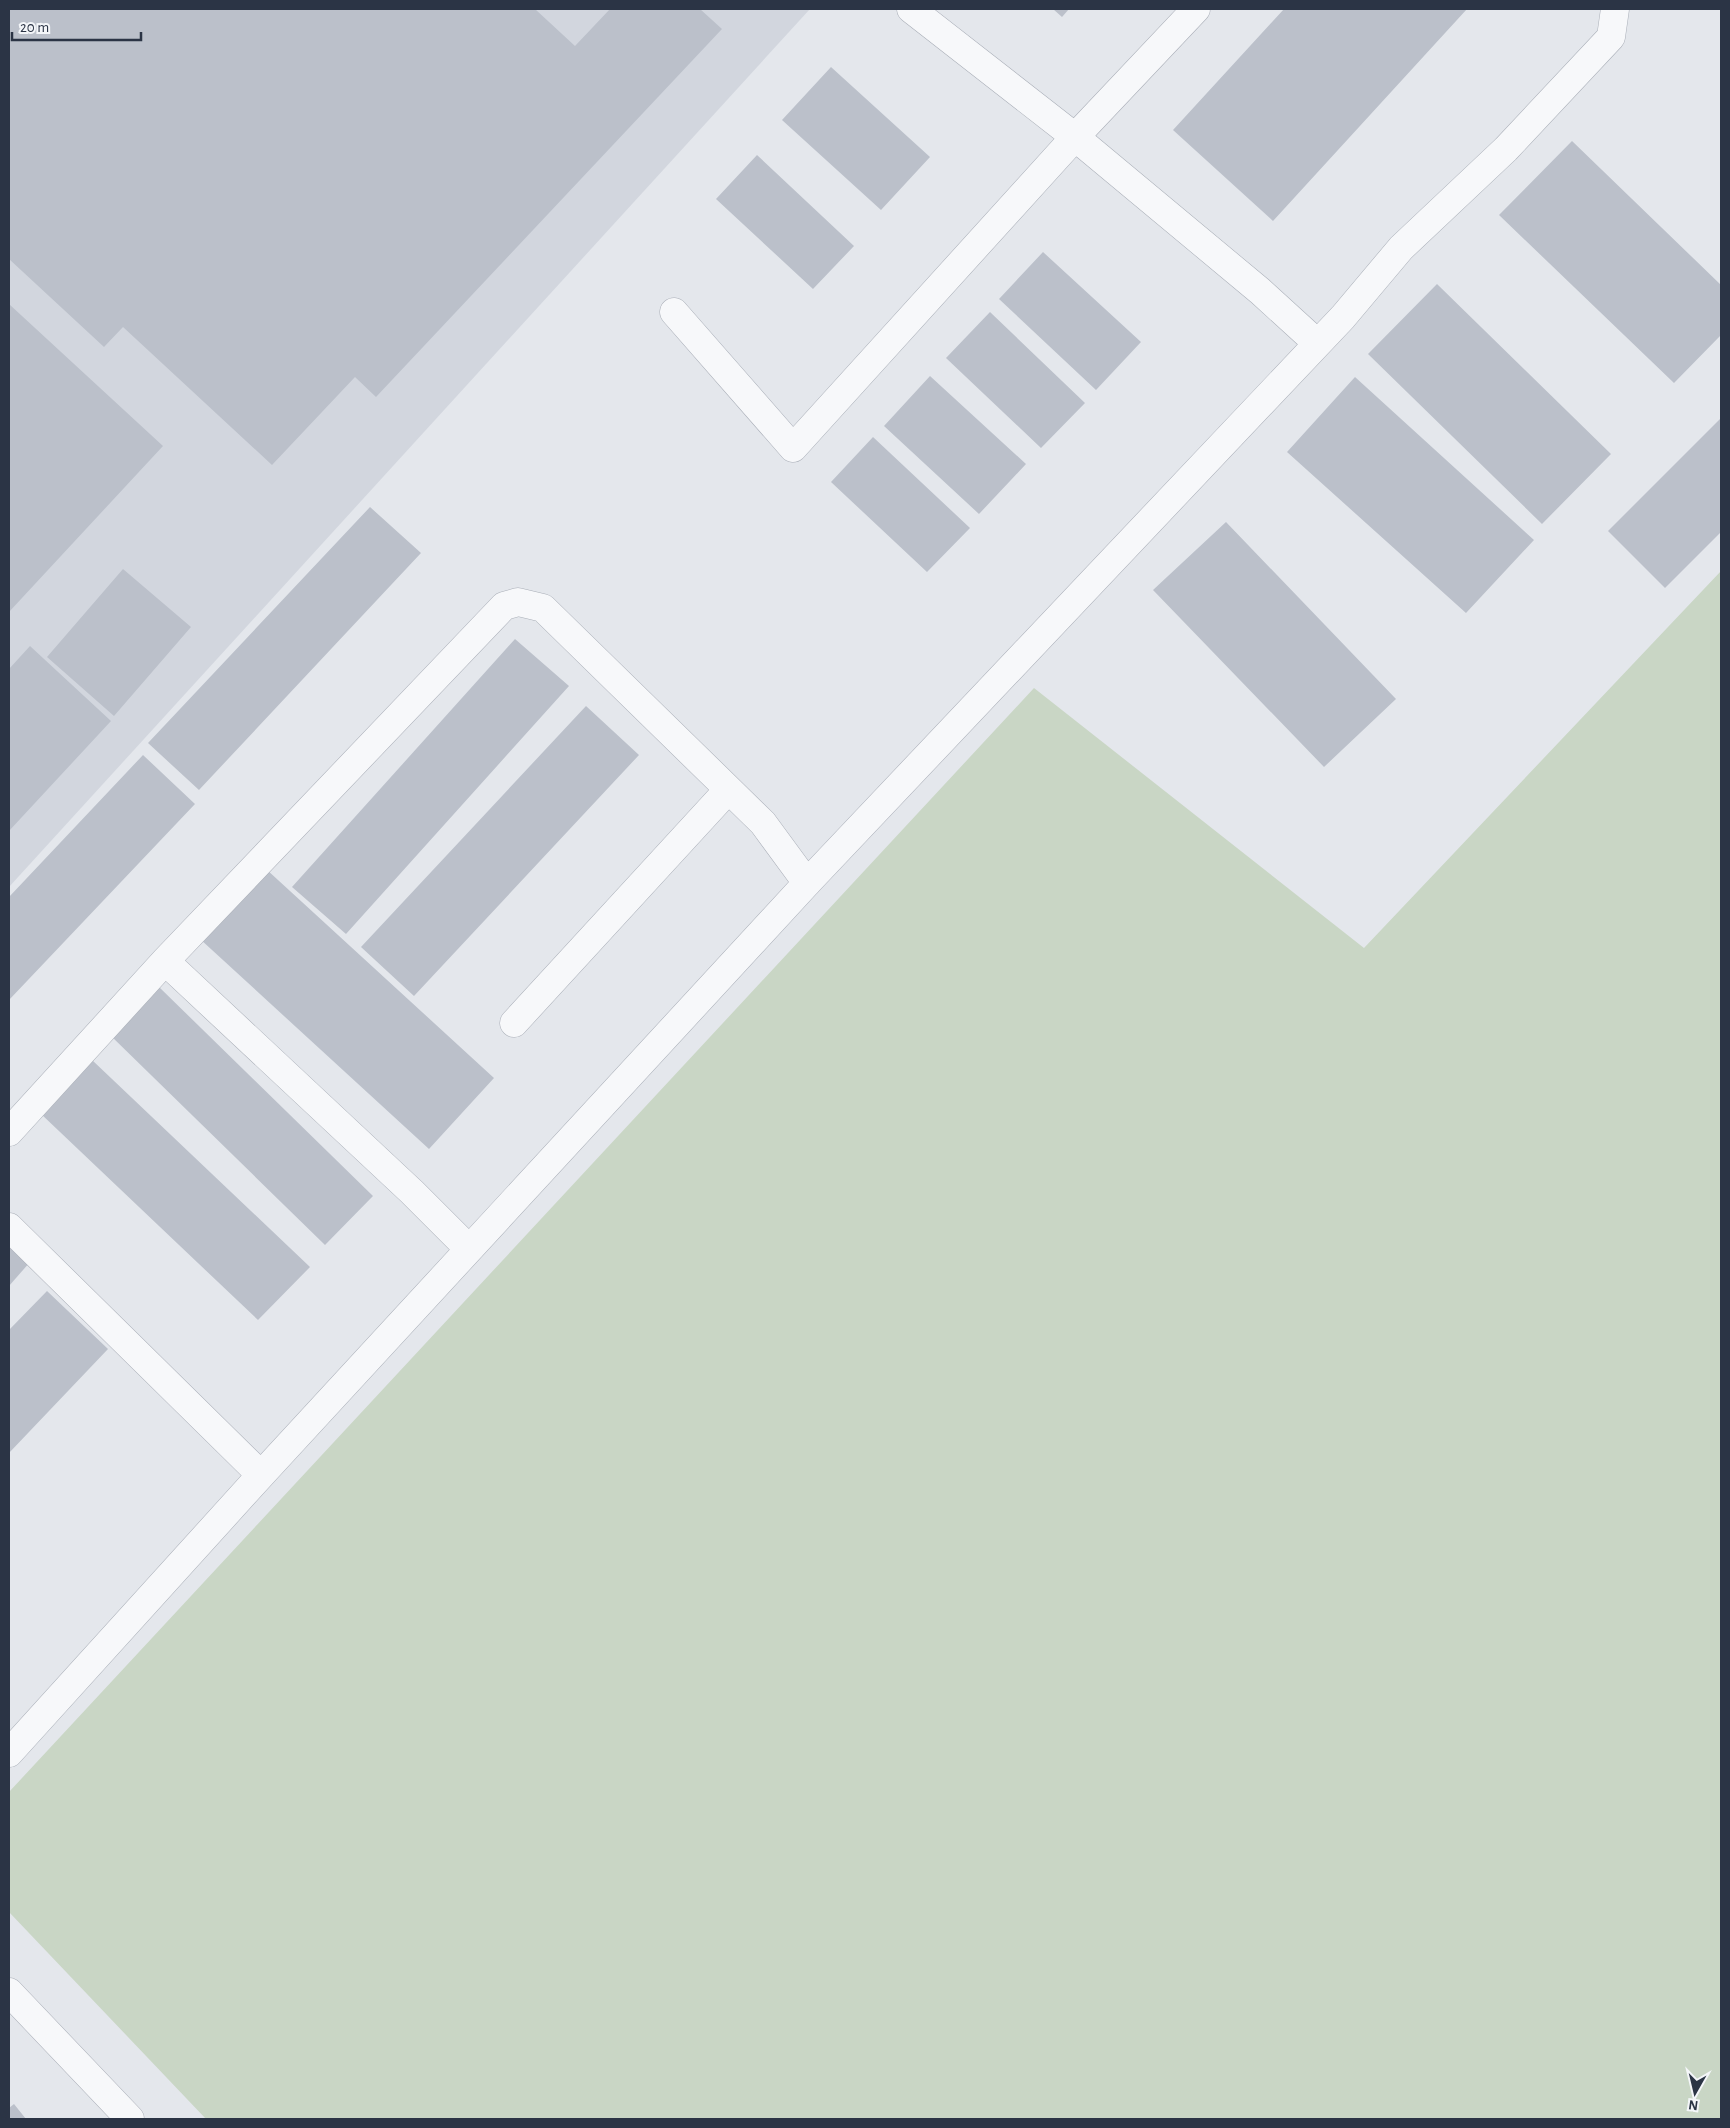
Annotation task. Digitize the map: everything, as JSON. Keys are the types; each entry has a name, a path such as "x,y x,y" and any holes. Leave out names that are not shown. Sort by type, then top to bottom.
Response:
{"street":[{"path":"910,9 1075,137 1260,291 1318,343"},
{"path":"674,312 793,448 1075,137 1196,9"},
{"path":"9,1753 261,1475 807,883 1343,318 1401,248 1506,149 1611,37 1615,9"},
{"path":"9,1132 165,961 504,606 518,602 543,608 763,822 807,883"},
{"path":"514,1023 728,790"},
{"path":"165,961 412,1192 469,1249"},
{"path":"9,1226 261,1475"},
{"path":"9,1992 130,2119"}],"shaded area":[{"path":"9,9 810,9 9,887"}],"green space":[{"path":"1721,571 1721,2119 206,2119 9,1912 9,1792 1034,688 1364,948"}],"building":[{"path":"9,9 535,9 575,46 610,9 700,9 722,29 376,397 355,377 272,465 123,327 104,347 9,259"},
{"path":"1053,9 1069,9 1062,17"},
{"path":"1284,9 1467,9 1273,221 1173,130"},
{"path":"831,67 930,157 881,210 782,120"},
{"path":"1572,141 1721,285 1721,335 1674,383 1499,215"},
{"path":"757,155 854,246 813,289 716,199"},
{"path":"1043,252 1141,342 1096,390 999,299"},
{"path":"1437,284 1611,454 1542,524 1368,354"},
{"path":"9,304 163,446 9,612"},
{"path":"990,312 1085,403 1041,448 946,358"},
{"path":"930,376 1026,464 979,514 884,426"},
{"path":"1355,377 1534,540 1466,613 1287,452"},
{"path":"1721,418 1721,532 1665,588 1608,531"},
{"path":"873,437 970,528 927,572 831,482"},
{"path":"370,507 421,553 199,790 148,743"},
{"path":"1226,522 1396,699 1324,767 1153,590"},
{"path":"123,569 191,627 114,716 47,657"},
{"path":"515,639 569,686 346,934 292,887"},
{"path":"30,646 111,721 9,831 9,669"},
{"path":"586,706 639,755 414,996 361,947"},
{"path":"143,755 195,804 9,1000 9,897"},
{"path":"266,869 494,1078 429,1149 200,939"},
{"path":"158,986 373,1196 325,1245 110,1035"},
{"path":"92,1060 310,1267 258,1320 40,1113"},
{"path":"9,1244 30,1262 9,1286"},
{"path":"47,1291 108,1349 9,1453 9,1330"},
{"path":"14,2104 26,2119 9,2119 9,2108"}]}
